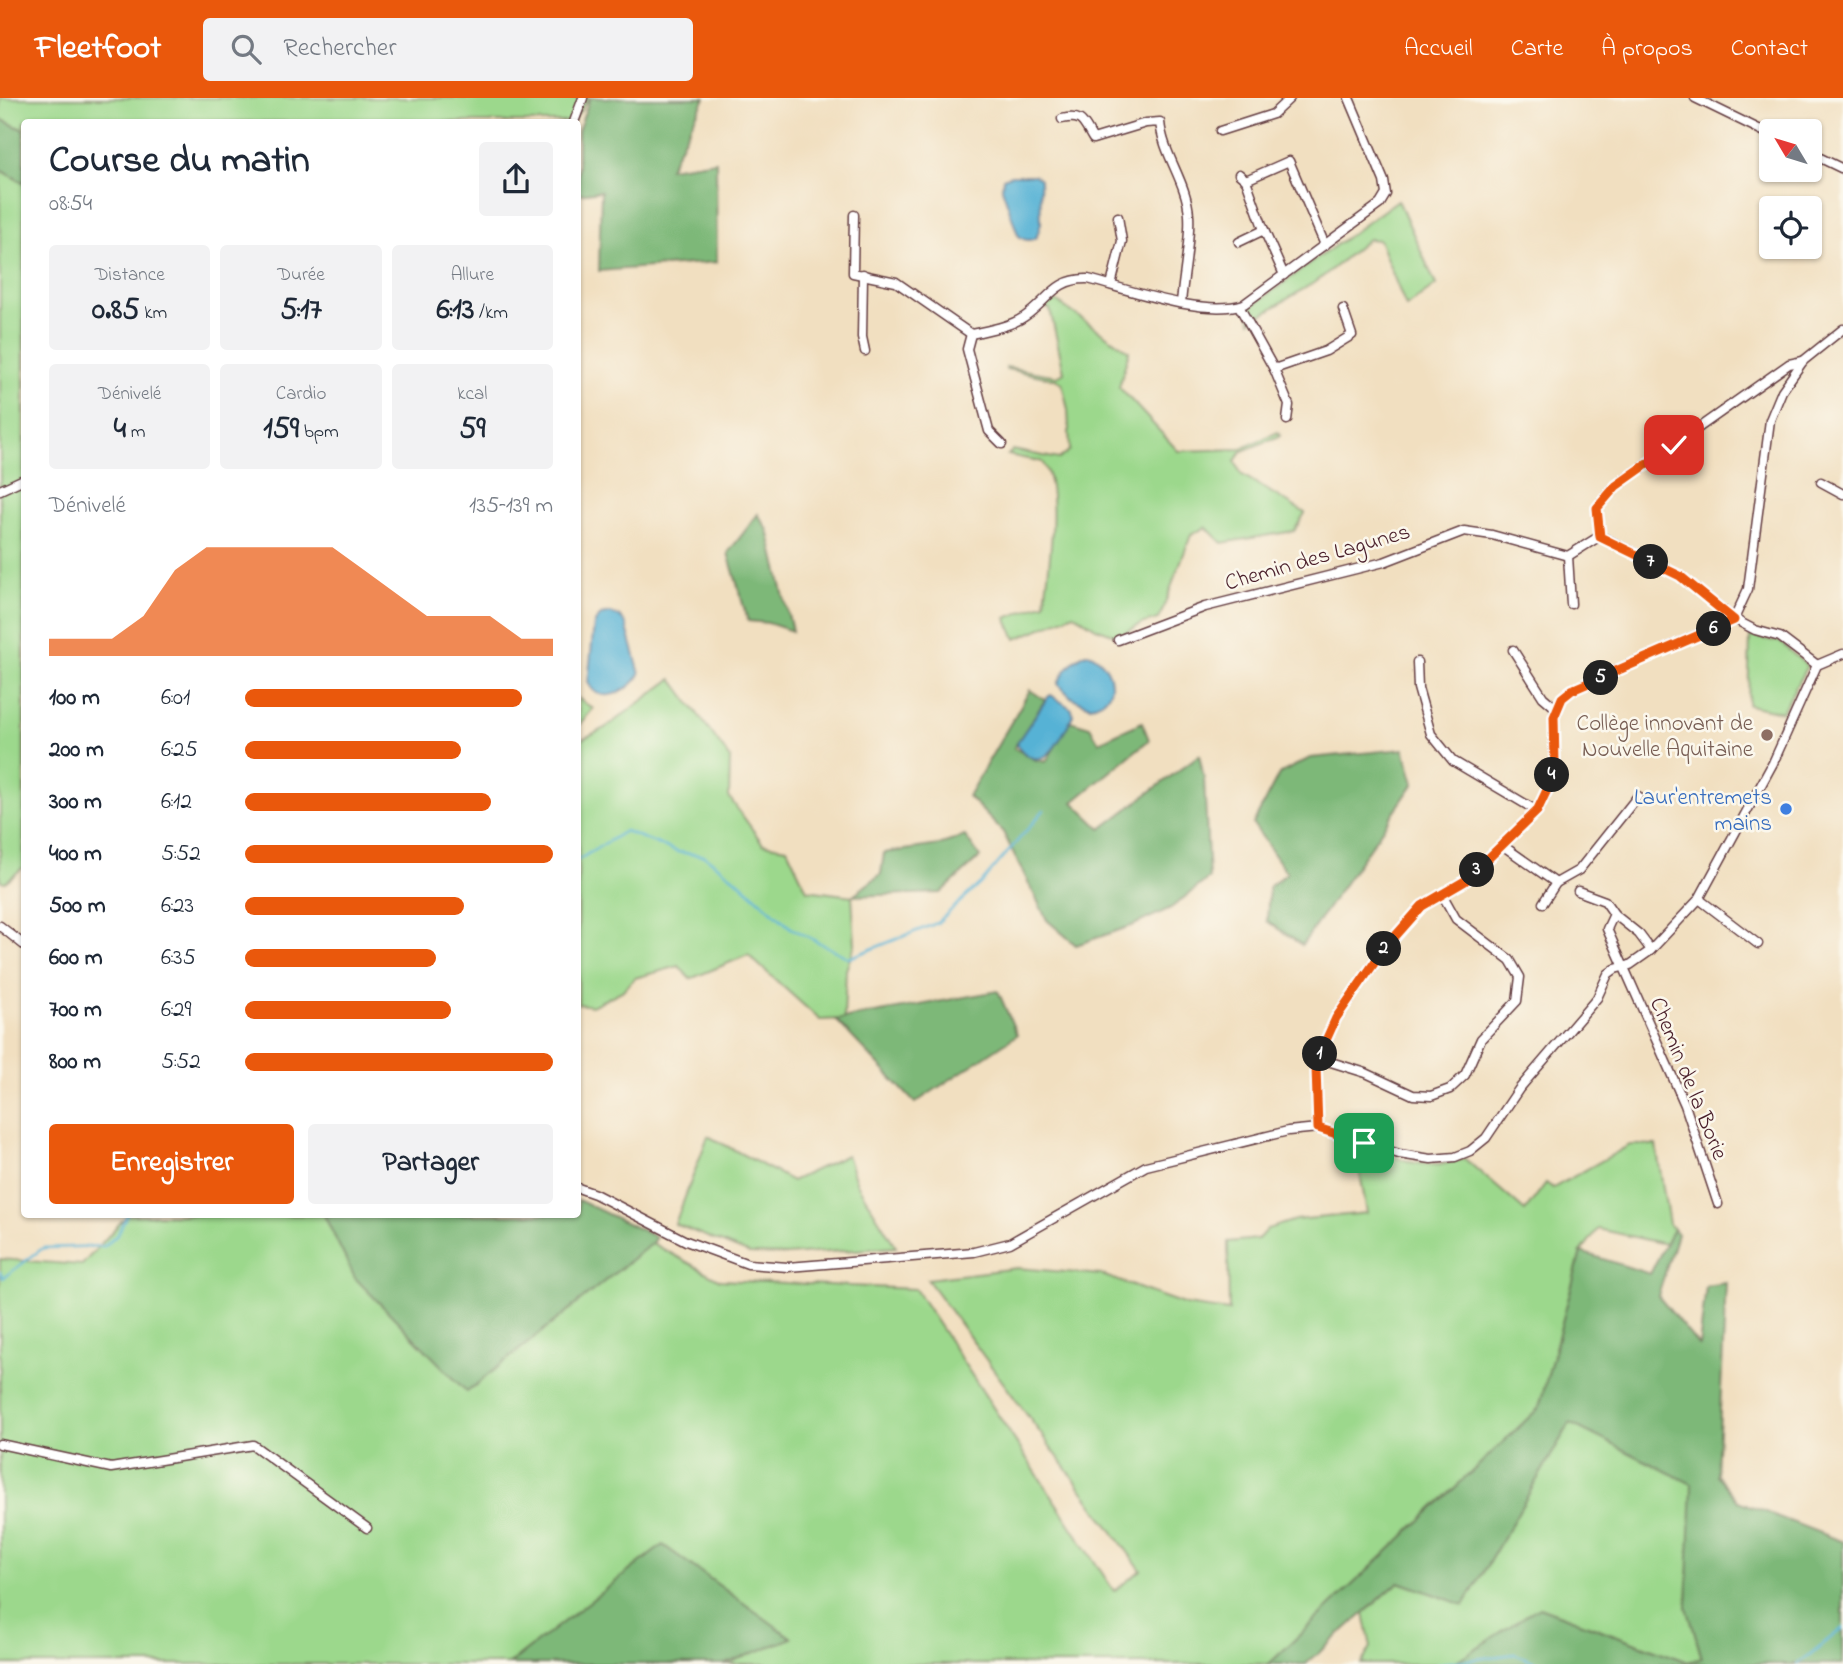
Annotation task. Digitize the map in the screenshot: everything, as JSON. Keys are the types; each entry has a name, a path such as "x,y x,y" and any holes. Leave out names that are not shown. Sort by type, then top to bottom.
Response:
{"street":[{"path":"575,119 583,98"},
{"path":"1220,131 1273,114 1290,98"},
{"path":"971,334 1022,319 1049,293 1077,279 1088,279 1181,303 1218,309 1240,306 1380,204 1386,194 1384,180 1349,98"},
{"path":"1695,98 1759,129"},
{"path":"1062,119 1074,116 1081,119 1093,139 1160,121 1161,136 1184,190 1189,216 1181,303"},
{"path":"1822,159 1843,169"},
{"path":"1284,275 1242,177 1289,161 1325,244"},
{"path":"854,215 853,273 896,282 971,334"},
{"path":"1111,285 1122,242 1118,217"},
{"path":"1239,242 1264,230"},
{"path":"863,274 862,337 865,351"},
{"path":"1240,306 1274,369 1289,405 1287,420"},
{"path":"1274,369 1326,351 1352,335 1343,309"},
{"path":"1318,1128 1315,1079 1318,1058 1336,1018 1384,949 1422,906 1465,881 1537,811 1555,763 1554,717 1562,698 1572,690 1734,620 1748,589 1770,420 1782,391 1803,361 1843,329"},
{"path":"971,334 967,349 989,431 1002,444"},
{"path":"1600,537 1597,508 1616,486 1790,364 1803,361"},
{"path":"0,490 21,480"},
{"path":"1821,482 1843,494"},
{"name":"Chemin des Lagunes","path":"1118,640 1205,607 1384,562 1464,531 1492,535 1568,556"},
{"path":"1571,604 1568,556 1600,537"},
{"path":"1600,537 1680,576 1734,620 1780,637 1817,665"},
{"path":"1513,650 1543,698 1557,709"},
{"path":"581,1189 596,1194 686,1241 748,1264 788,1267 974,1252 1010,1243 1146,1166 1288,1131 1318,1128 1399,1154 1431,1159 1455,1157 1470,1151 1486,1138 1519,1088 1597,998 1608,974 1630,965 1651,950 1699,899 1773,763 1817,665 1843,654"},
{"path":"1417,662 1418,688 1431,734 1453,761 1537,811"},
{"path":"1543,903 1556,883 1579,870 1638,796"},
{"path":"1502,845 1556,883"},
{"path":"1578,891 1605,901 1614,914 1639,934 1651,950"},
{"path":"1318,1058 1366,1073 1413,1095 1431,1096 1450,1088 1465,1075 1481,1039 1517,1001 1520,977 1510,960 1457,919 1442,894"},
{"path":"1699,899 1758,944"},
{"name":"Chemin de la Borie","path":"1614,914 1607,929 1685,1105 1717,1204"},
{"path":"0,926 21,943"},
{"path":"0,1444 111,1468 253,1445 367,1528"}],"green space":[{"path":"0,98 589,98 575,119 21,119 21,129 0,119"},
{"path":"590,98 705,98 669,168 716,161 717,262 599,271 601,191 581,194 581,123"},
{"path":"0,119 21,129 21,181 0,170"},
{"path":"0,170 21,181 21,869 5,882 0,881"},
{"path":"1398,200 1436,285 1406,307 1379,240 1368,239 1320,279 1251,321 1249,308"},
{"path":"1053,299 1129,351 1119,387 1178,451 1240,449 1278,432 1280,436 1242,451 1235,461 1241,474 1305,513 1294,531 1222,543 1206,527 1191,535 1159,619 1118,636 1096,628 1074,614 1016,639 1006,618 1045,603 1053,509 1048,474 1042,462 1008,455 1013,450 1059,459 1070,450 1068,410 1062,383 1055,379 1006,369 1057,376 1064,372 1050,309 1044,307"},
{"path":"758,514 768,530 792,631 768,623 748,621 728,553"},
{"path":"1750,636 1780,642 1807,666 1782,712 1748,705"},
{"path":"672,679 730,758 729,797 763,844 787,848 807,890 852,896 855,944 846,970 844,1019 820,1020 748,955 690,979 679,966 635,978 622,991 592,1006 581,1004 581,740 605,728"},
{"path":"1030,690 1045,700 1014,748 1036,760 1046,762 1070,721 1090,727 1099,742 1142,722 1149,740 1073,802 1101,829 1199,755 1204,778 1209,878 1171,908 1134,925 1076,945 1047,920 1003,832 968,796"},
{"path":"581,700 593,709 581,723"},
{"path":"1404,749 1414,783 1302,945 1267,921 1269,887 1287,873 1253,824 1279,774 1310,758"},
{"path":"965,836 980,857 941,893 852,896 881,874 884,853 939,845"},
{"path":"998,991 1017,1035 915,1103 836,1020"},
{"path":"708,1136 792,1181 847,1155 857,1184 896,1247 787,1255 750,1254 675,1224"},
{"path":"1355,1145 1415,1163 1439,1165 1465,1159 1525,1211 1546,1183 1553,1188 1630,1145 1656,1145 1669,1224 1673,1229 1666,1244 1598,1229 1581,1252 1539,1408 1269,1664 725,1664 791,1638 663,1545 509,1664 0,1664 0,1259 82,1265 124,1218 325,1218 355,1278 467,1392 652,1243 720,1280 915,1289 1114,1591 1141,1570 927,1279 1017,1268 1102,1275 1186,1305 1229,1311 1228,1242 1258,1239 1267,1229 1295,1220 1367,1213"},
{"path":"581,1201 656,1237 652,1243 467,1392 355,1278 325,1218 581,1218"},
{"path":"1673,1229 1677,1234 1658,1296 1699,1346 1706,1286 1726,1283 1717,1475 1738,1501 1843,1542 1843,1664 1452,1664 1539,1607 1687,1662 1702,1658 1687,1607 1692,1484 1570,1423 1464,1605 1399,1582 1306,1664 1269,1664 1539,1408 1581,1252 1650,1274"},
{"path":"1570,1423 1693,1484 1687,1607 1702,1659 1688,1662 1540,1607 1452,1664 1361,1664 1371,1647 1364,1613 1399,1582 1464,1605"},
{"path":"663,1545 792,1638 725,1664 509,1664"}],"water":[{"path":"1011,175 1035,175 1040,179 1041,223 1037,236 1030,240 1018,235 1002,188 1003,178"},
{"path":"611,613 626,624 640,674 622,691 606,695 593,690 588,682 594,624 601,615"},
{"path":"1088,653 1103,664 1111,680 1111,689 1107,696 1101,702 1090,706 1072,698 1058,684 1070,665"},
{"path":"1051,695 1072,709 1073,715 1050,752 1035,758 1026,755 1017,745 1018,741"}],"waterway":[{"path":"581,858 625,831 678,852 705,856 791,928 849,958 937,923 984,880 1044,810"},
{"path":"0,1272 3,1278 43,1248 105,1246 118,1234 125,1218"},
{"path":"1798,1664 1843,1628"},
{"path":"1437,1664 1515,1654 1540,1664"}],"place":[{"name":"Collège innovant de Nouvelle Aquitaine","path":"1767,735"},
{"name":"Laur'entremets mains","path":"1786,809"}],"route":[{"path":"1364,1143 1318,1128 1315,1090 1318,1058 1348,998 1384,949 1422,906 1465,881 1537,811 1555,763 1554,717 1562,698 1572,690 1734,620 1680,576 1600,537 1597,508 1616,486 1674,445"}]}
